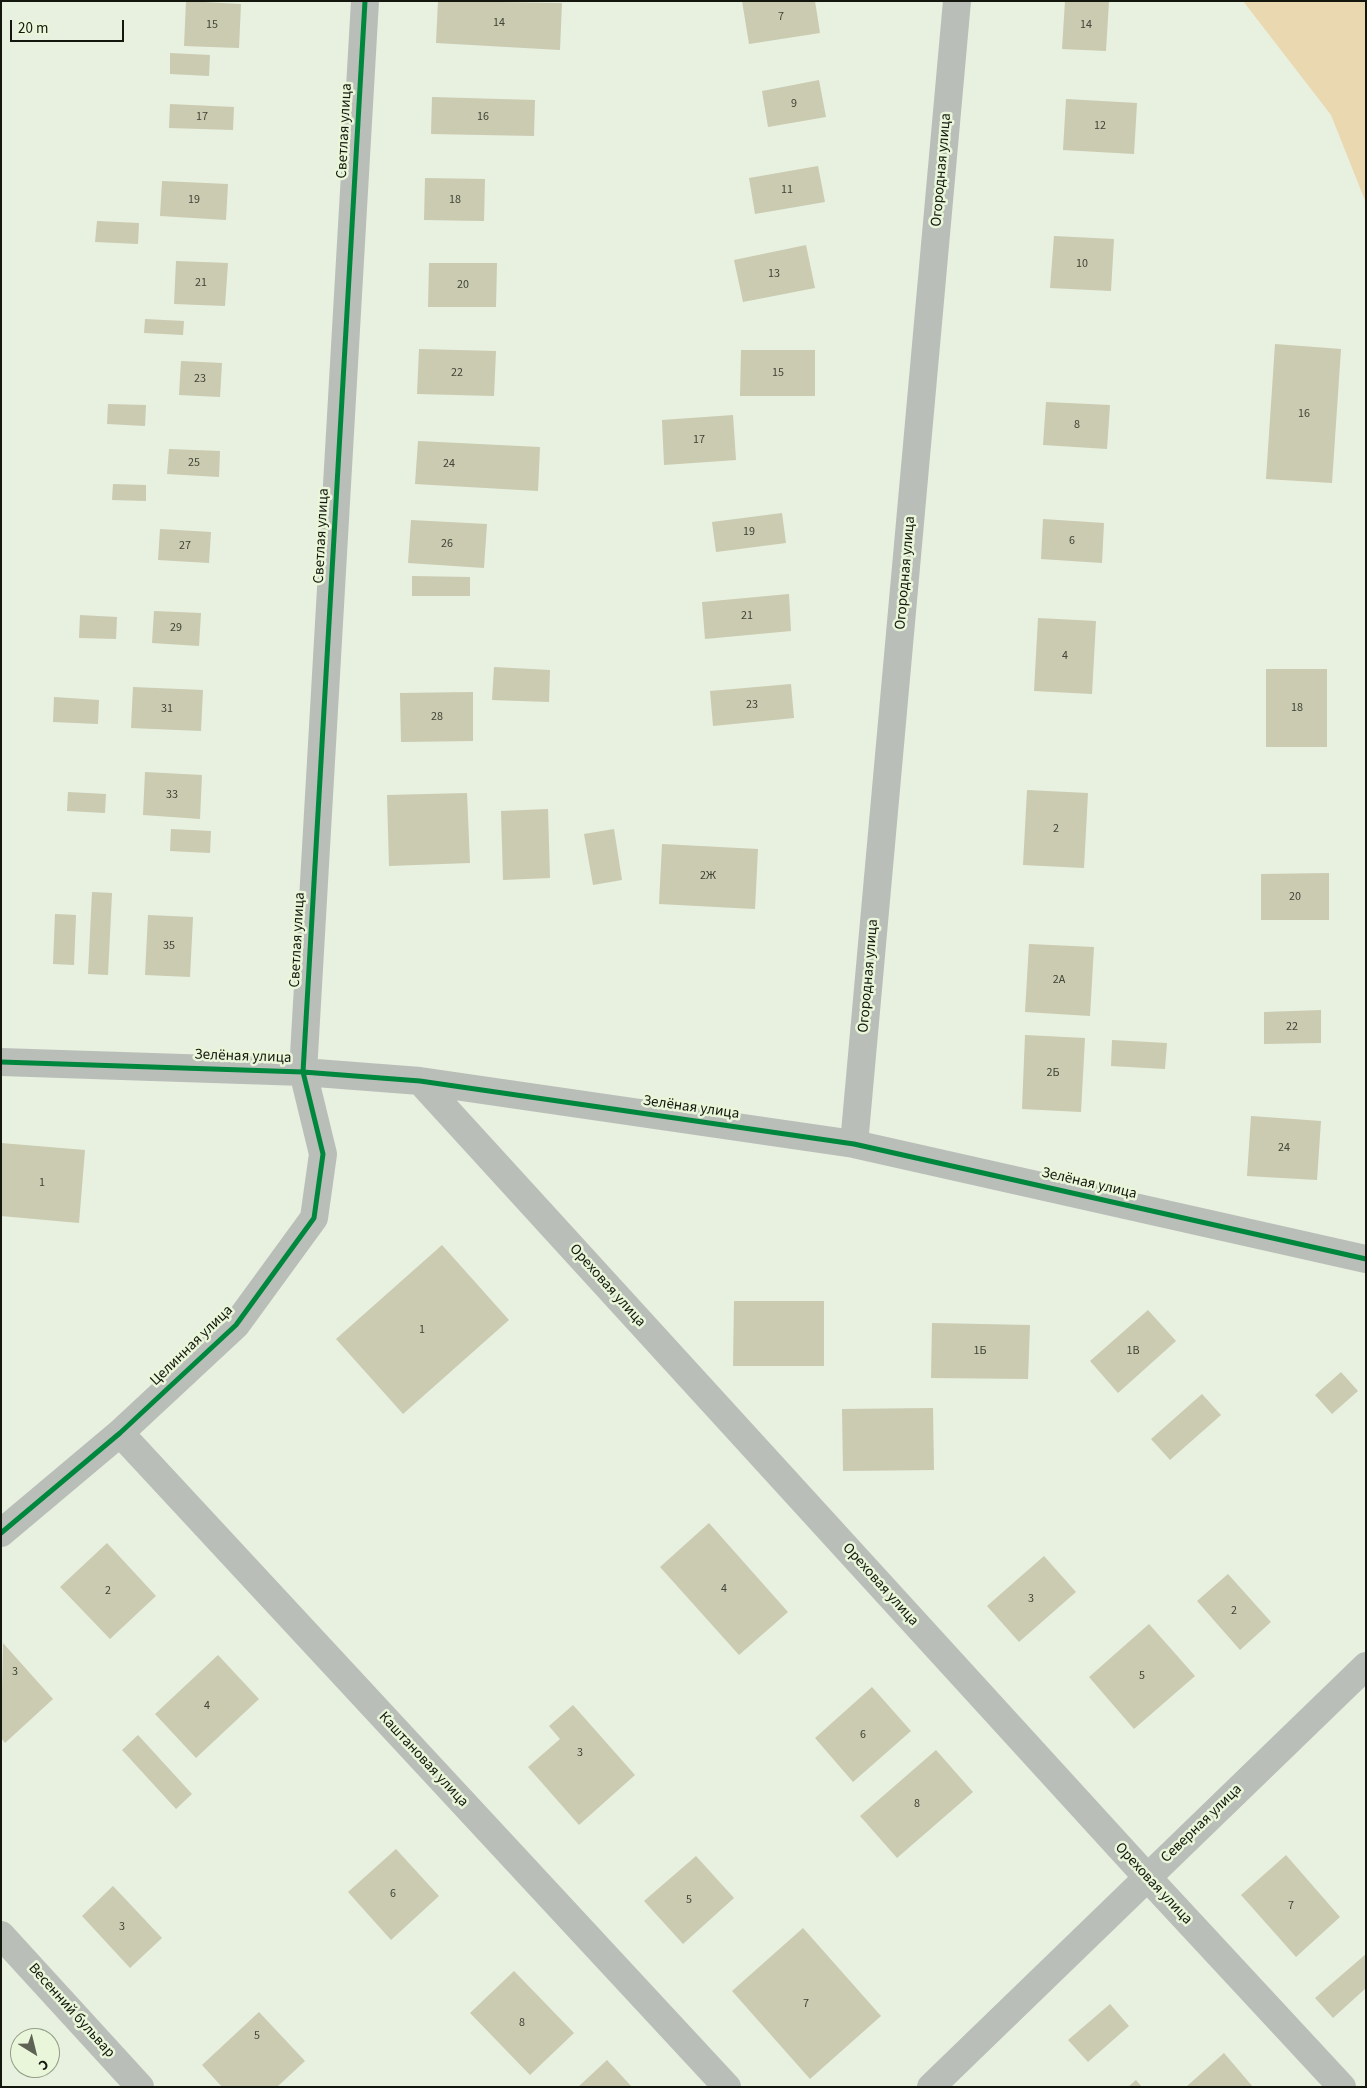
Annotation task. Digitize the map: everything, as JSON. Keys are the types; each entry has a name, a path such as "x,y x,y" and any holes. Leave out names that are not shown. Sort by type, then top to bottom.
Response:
{"street":[{"name":"Светлая улица","path":"303,1072 365,1"},
{"name":"Огородная улица","path":"854,1144 958,1"},
{"name":"Зелёная улица","path":"1,1062 303,1072 420,1081 854,1144 1366,1259"},
{"name":"Целинная улица","path":"1,1533 120,1433 236,1325 314,1218 324,1154 303,1072"},
{"name":"Ореховая улица","path":"420,1081 1147,1878 1342,2087"},
{"name":"Каштановая улица","path":"120,1433 727,2087"},
{"name":"Северная улица","path":"931,2087 1366,1666"},
{"name":"Весенний бульвар","path":"1,1935 140,2087"}],"shaded area":[{"path":"1243,1 1366,1 1366,203 1331,115"}],"building":[{"path":"186,1 241,4 239,48 184,46"},
{"path":"438,1 562,3 560,50 436,43"},
{"path":"742,1 815,1 820,33 749,44"},
{"path":"1065,1 1109,1 1106,51 1062,49"},
{"path":"170,53 210,55 209,76 170,74"},
{"path":"819,80 826,117 768,127 762,91"},
{"path":"432,97 535,100 534,136 431,134"},
{"path":"1066,99 1137,103 1134,154 1063,150"},
{"path":"170,104 234,107 233,130 169,128"},
{"path":"818,166 825,202 755,214 749,178"},
{"path":"425,178 485,179 484,221 424,220"},
{"path":"162,181 228,184 226,220 160,216"},
{"path":"97,221 139,223 138,244 95,242"},
{"path":"1054,236 1114,239 1111,291 1050,288"},
{"path":"806,245 815,288 743,302 734,260"},
{"path":"176,261 228,263 225,306 174,304"},
{"path":"429,263 497,263 496,307 428,307"},
{"path":"145,319 184,321 183,335 144,333"},
{"path":"1275,344 1341,349 1332,483 1266,479"},
{"path":"419,349 496,351 494,396 417,394"},
{"path":"741,350 815,350 815,396 740,396"},
{"path":"181,361 222,363 220,397 179,395"},
{"path":"1046,402 1110,405 1107,449 1043,445"},
{"path":"108,404 146,405 145,426 107,424"},
{"path":"733,415 736,460 664,465 662,420"},
{"path":"418,441 540,447 538,491 415,484"},
{"path":"169,449 220,451 219,477 167,474"},
{"path":"113,484 146,485 146,501 112,500"},
{"path":"782,513 786,543 716,552 712,522"},
{"path":"1043,519 1104,523 1102,563 1041,559"},
{"path":"411,520 487,524 484,568 408,563"},
{"path":"160,529 211,532 209,563 158,560"},
{"path":"412,576 470,577 470,596 412,596"},
{"path":"789,594 791,631 705,639 702,602"},
{"path":"154,611 201,613 199,646 152,643"},
{"path":"80,615 117,617 116,639 79,638"},
{"path":"1038,618 1096,621 1092,694 1034,691"},
{"path":"494,667 550,670 549,702 492,700"},
{"path":"1266,669 1327,669 1327,747 1266,747"},
{"path":"791,684 794,718 713,726 710,691"},
{"path":"133,687 203,690 201,731 131,728"},
{"path":"473,692 473,741 401,742 400,693"},
{"path":"54,697 99,700 98,724 53,722"},
{"path":"145,772 202,775 200,819 143,815"},
{"path":"1027,790 1088,793 1084,868 1023,865"},
{"path":"68,792 106,794 105,813 67,811"},
{"path":"467,793 470,863 389,866 387,795"},
{"path":"548,809 550,878 503,880 501,811"},
{"path":"171,829 211,831 210,853 170,851"},
{"path":"614,829 622,880 593,885 584,834"},
{"path":"662,844 758,849 755,909 659,904"},
{"path":"1329,873 1329,920 1261,920 1261,874"},
{"path":"92,892 112,893 108,975 88,974"},
{"path":"55,914 76,915 74,965 53,964"},
{"path":"148,915 193,917 190,977 145,975"},
{"path":"1029,944 1094,947 1090,1016 1025,1012"},
{"path":"1321,1010 1321,1043 1264,1044 1264,1012"},
{"path":"1025,1035 1085,1038 1081,1112 1022,1109"},
{"path":"1112,1040 1167,1043 1165,1069 1111,1066"},
{"path":"1251,1116 1321,1121 1317,1180 1247,1176"},
{"path":"1,1143 85,1150 79,1223 1,1216"},
{"path":"442,1245 509,1320 403,1414 336,1339"},
{"path":"734,1301 824,1301 824,1366 733,1366"},
{"path":"1148,1310 1176,1341 1118,1393 1090,1361"},
{"path":"932,1323 1030,1325 1028,1379 931,1378"},
{"path":"1341,1372 1358,1391 1332,1414 1315,1395"},
{"path":"1202,1394 1221,1415 1170,1460 1151,1439"},
{"path":"933,1408 934,1470 843,1471 842,1409"},
{"path":"709,1523 788,1612 739,1655 660,1567"},
{"path":"107,1543 156,1596 110,1639 60,1587"},
{"path":"1044,1556 1076,1592 1019,1642 987,1606"},
{"path":"1228,1574 1271,1622 1240,1650 1197,1601"},
{"path":"1149,1624 1195,1676 1134,1729 1089,1677"},
{"path":"3,1643 53,1699 5,1743 1,1738"},
{"path":"218,1655 259,1699 196,1758 155,1714"},
{"path":"872,1687 911,1731 853,1782 815,1738"},
{"path":"573,1705 635,1775 579,1825 528,1767 560,1739 549,1726"},
{"path":"138,1735 192,1794 176,1809 122,1750"},
{"path":"936,1750 973,1792 897,1858 860,1816"},
{"path":"396,1849 439,1896 391,1940 348,1892"},
{"path":"1286,1855 1340,1917 1296,1957 1241,1895"},
{"path":"696,1856 734,1898 683,1944 644,1901"},
{"path":"113,1886 162,1938 130,1968 82,1916"},
{"path":"803,1928 881,2016 810,2079 732,1991"},
{"path":"1366,1954 1366,1988 1333,2018 1315,1998"},
{"path":"514,1971 574,2033 530,2075 470,2013"},
{"path":"1110,2004 1129,2026 1088,2062 1068,2040"},
{"path":"259,2012 305,2061 277,2087 222,2087 202,2065"},
{"path":"1224,2053 1253,2087 1186,2087"},
{"path":"607,2060 632,2087 578,2087"},
{"path":"1136,2080 1142,2087 1128,2087"}],"cycle path":[{"path":"1,1533 120,1433 236,1325 314,1218 323,1154 303,1072 365,1"},
{"path":"1,1062 303,1072 420,1081 854,1144 1366,1259"}]}
